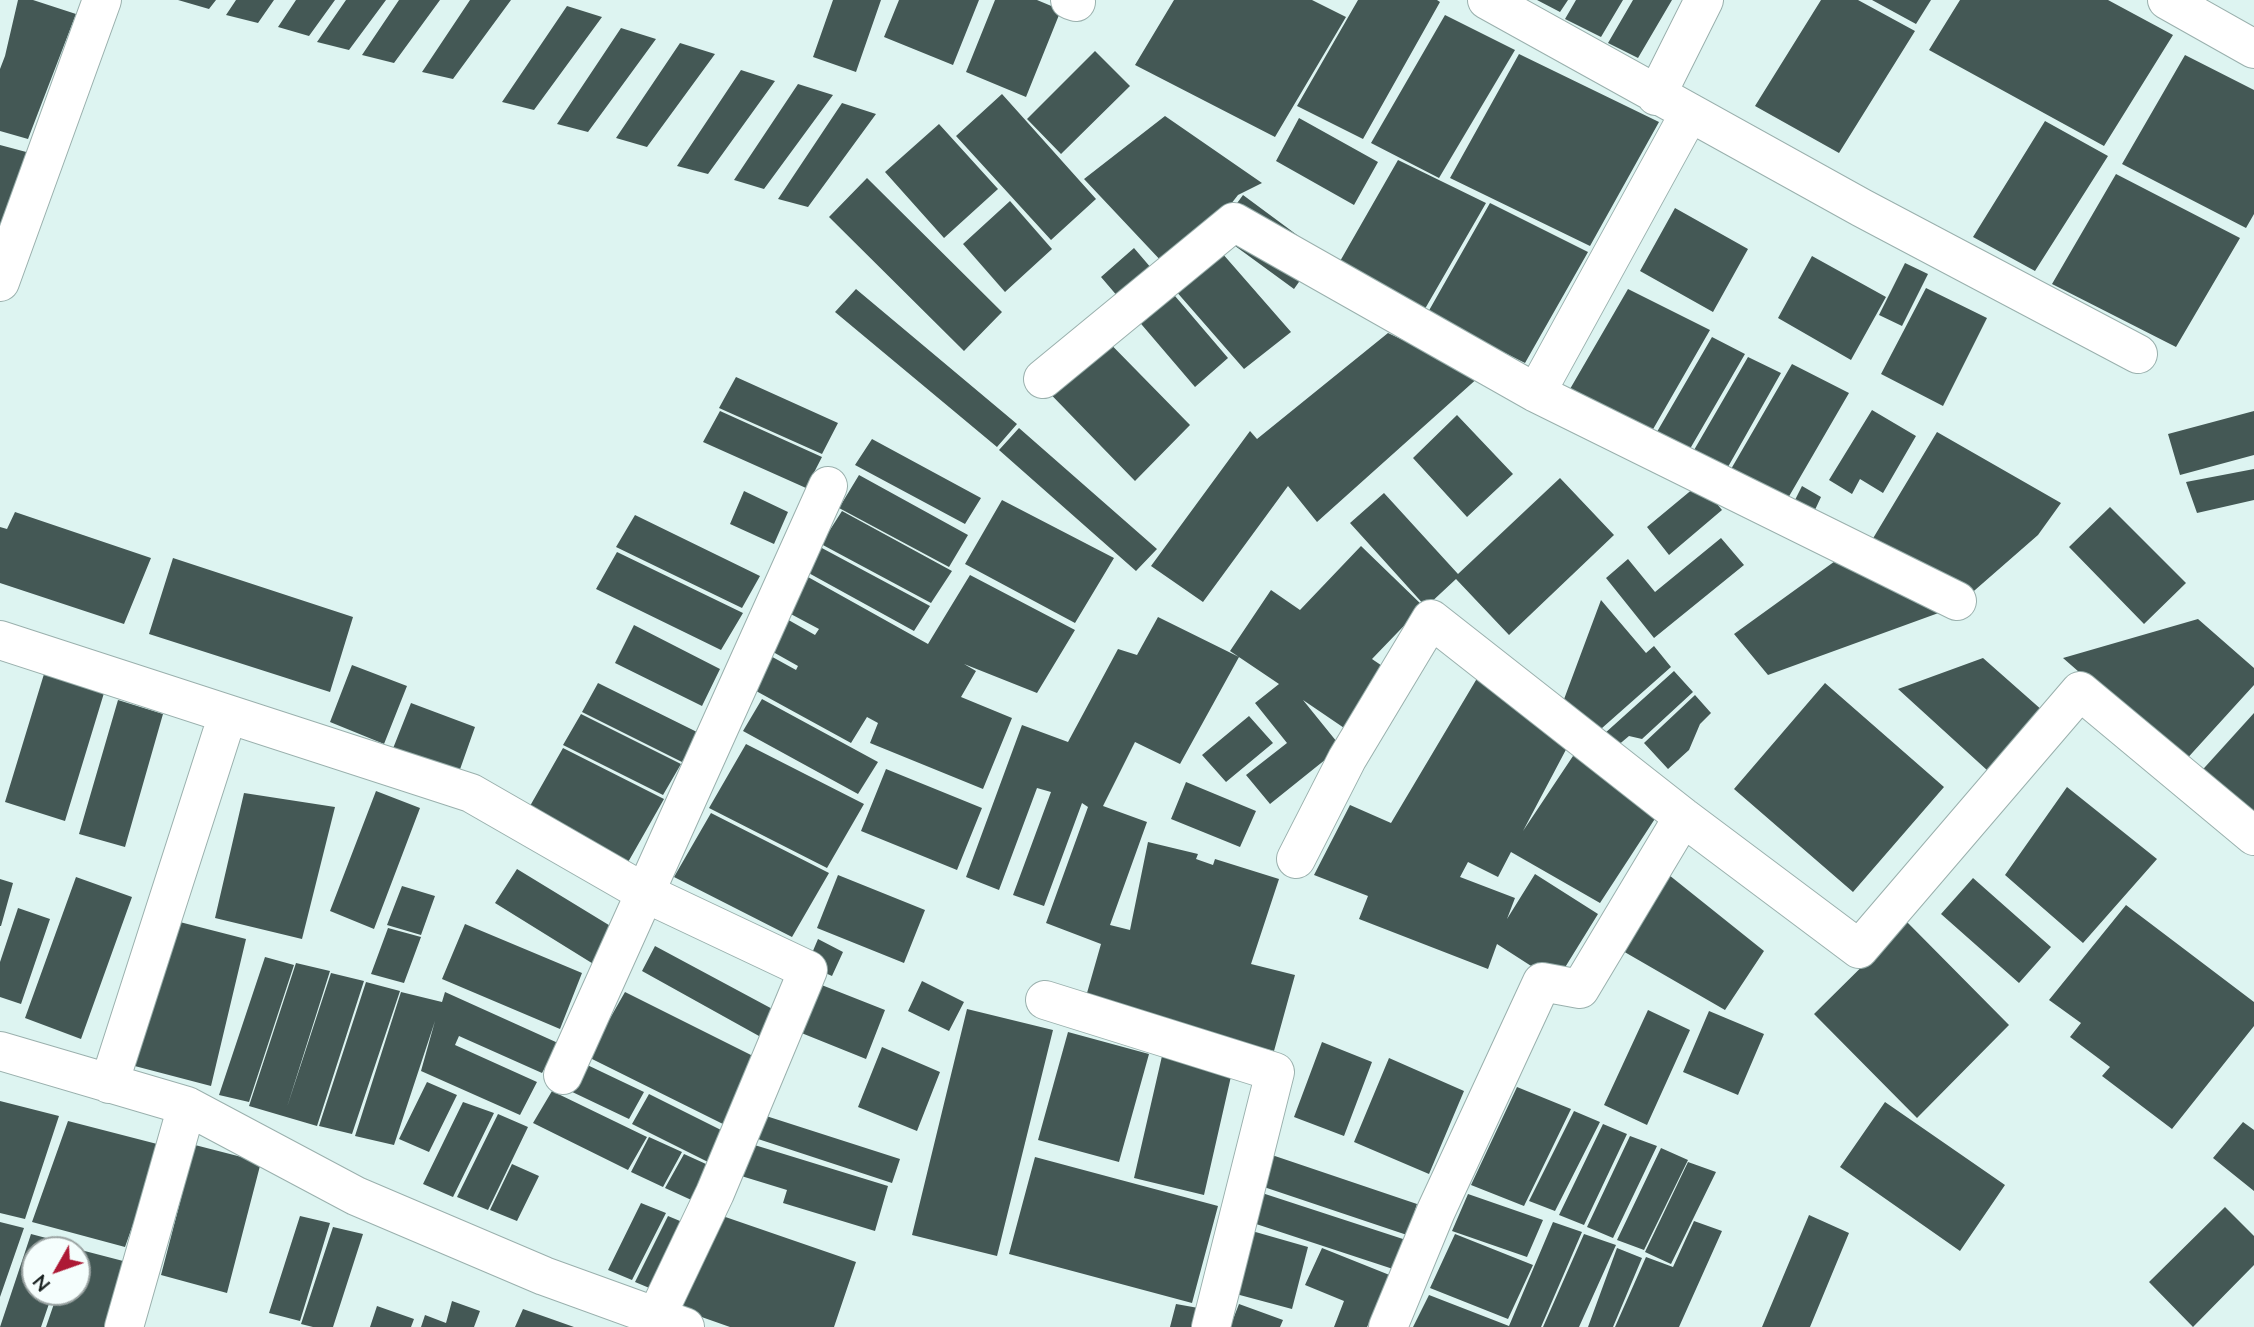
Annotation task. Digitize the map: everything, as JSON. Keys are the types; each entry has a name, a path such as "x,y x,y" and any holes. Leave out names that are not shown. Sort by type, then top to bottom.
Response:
{"street":[{"path":"0,282 102,0"},
{"path":"1487,0 1689,114 2138,354"},
{"path":"1656,96 1704,0"},
{"path":"2167,0 2254,49"},
{"path":"1536,393 1689,114"},
{"path":"1043,379 1234,222 1536,393 1958,601"},
{"path":"563,1075 828,486"},
{"path":"1296,859 1347,760 1431,619 1683,817 1859,948 2080,691 2254,836"},
{"path":"0,640 471,793 645,893 808,970 715,1193 671,1322 544,1276 356,1196 187,1106 0,1051"},
{"path":"109,1084 228,714"},
{"path":"1388,1327 1437,1211 1542,982 1580,989 1683,817"},
{"path":"1045,1000 1276,1072 1211,1327"},
{"path":"124,1327 187,1106"}],"building":[{"path":"18,0 33,0 76,14 28,139 0,131 0,69"},
{"path":"178,0 216,0 209,9"},
{"path":"236,0 274,0 258,23 226,15"},
{"path":"296,0 335,0 309,36 278,27"},
{"path":"346,0 386,0 349,50 317,42"},
{"path":"399,0 440,0 394,63 362,55"},
{"path":"470,0 511,0 453,79 422,72"},
{"path":"833,0 881,0 856,72 813,57"},
{"path":"899,0 979,0 953,65 884,37"},
{"path":"995,0 1037,0 1061,10 1026,97 966,72"},
{"path":"1174,0 1312,0 1346,17 1275,137 1135,65"},
{"path":"1358,0 1440,2 1363,139 1297,106"},
{"path":"1537,0 1568,0 1560,12"},
{"path":"1576,0 1623,0 1601,37 1565,19"},
{"path":"1633,0 1672,0 1638,58 1608,43"},
{"path":"1821,0 1858,0 1915,31 1839,153 1755,106"},
{"path":"1872,0 1931,0 1916,24"},
{"path":"1960,0 2108,0 2173,35 2104,146 1929,50"},
{"path":"567,6 602,17 534,110 502,102"},
{"path":"1445,15 1515,50 1439,178 1371,143"},
{"path":"621,28 656,39 588,132 557,124"},
{"path":"680,43 715,54 647,147 616,138"},
{"path":"1095,51 1130,86 1061,154 1027,119"},
{"path":"1519,54 1659,122 1590,246 1450,178"},
{"path":"2185,55 2254,90 2254,214 2246,228 2122,164"},
{"path":"741,70 775,81 708,174 677,166"},
{"path":"798,84 833,95 764,189 734,180"},
{"path":"1002,94 1096,199 1051,240 956,136"},
{"path":"842,103 876,114 808,207 778,199"},
{"path":"1165,116 1262,183 1238,195 1212,228 1164,264 1084,179"},
{"path":"1299,118 1378,162 1354,205 1276,161"},
{"path":"2045,121 2108,156 2035,271 1973,237"},
{"path":"939,124 998,189 944,238 885,172"},
{"path":"0,145 30,153 0,236"},
{"path":"1398,160 1486,203 1422,314 1335,270"},
{"path":"2116,174 2240,238 2176,347 2052,284"},
{"path":"867,178 1002,312 964,351 829,217"},
{"path":"1243,195 1320,252 1294,289 1216,232"},
{"path":"1010,201 1052,249 1005,292 963,244"},
{"path":"1490,203 1588,252 1525,363 1427,314"},
{"path":"1675,208 1748,249 1713,312 1640,271"},
{"path":"1134,248 1228,358 1195,387 1101,277"},
{"path":"1222,253 1291,332 1244,369 1175,290"},
{"path":"1812,256 1886,297 1851,360 1778,318"},
{"path":"1905,263 1928,274 1902,326 1879,315"},
{"path":"1926,288 1987,318 1943,406 1881,374"},
{"path":"856,289 1017,424 997,447 835,312"},
{"path":"1628,289 1710,330 1652,431 1570,389"},
{"path":"1087,320 1190,425 1135,481 1031,374"},
{"path":"1388,333 1480,376 1317,522 1288,486 1203,602 1151,566 1250,431 1257,439"},
{"path":"1712,337 1745,354 1687,454 1654,437"},
{"path":"1748,357 1781,373 1724,474 1690,457"},
{"path":"1792,364 1849,393 1784,505 1727,476"},
{"path":"736,377 838,423 822,454 719,408"},
{"path":"1872,410 1916,436 1883,493 1860,479 1852,494 1829,480"},
{"path":"720,411 822,457 806,488 703,442"},
{"path":"2254,411 2254,455 2180,475 2168,434"},
{"path":"1457,415 1513,474 1467,517 1413,458"},
{"path":"1019,428 1157,549 1136,571 999,450"},
{"path":"1937,432 2061,503 2038,535 1967,597 1869,545"},
{"path":"872,439 981,498 965,524 855,465"},
{"path":"2254,469 2254,500 2197,513 2186,482"},
{"path":"859,475 968,535 949,567 839,508"},
{"path":"1560,478 1614,535 1509,635 1456,579 1426,607 1350,523 1384,493 1458,574"},
{"path":"1700,483 1722,510 1669,555 1647,527"},
{"path":"1802,486 1821,497 1814,512 1794,502"},
{"path":"744,491 788,512 774,544 730,524"},
{"path":"1002,500 1114,558 1075,623 965,564"},
{"path":"2110,507 2186,583 2144,624 2069,547"},
{"path":"842,511 952,571 931,603 821,544"},
{"path":"15,512 151,558 124,624 0,583 0,527 7,529"},
{"path":"635,515 760,576 742,608 616,547"},
{"path":"1721,538 1744,565 1654,638 1606,578 1628,559 1655,592"},
{"path":"1361,546 1423,606 1372,659 1391,672 1350,732 1303,700 1341,747 1270,804 1246,775 1287,743 1255,703 1279,684 1230,651 1271,590 1300,610"},
{"path":"820,547 930,606 914,631 805,571"},
{"path":"1849,551 1955,607 1768,675 1734,634"},
{"path":"617,552 743,613 721,650 596,589"},
{"path":"173,558 353,617 330,692 149,634"},
{"path":"970,575 1075,630 1037,693 964,664 976,671 961,697 1012,718 983,789 870,743 878,723 867,717 851,743 747,686 767,654 796,670 798,666 766,648 785,618 815,635 819,629 787,612 808,577 928,644"},
{"path":"1601,600 1646,653 1654,646 1671,667 1593,736 1560,710"},
{"path":"1158,617 1239,657 1180,764 1135,742 1103,806 1147,822 1110,925 1130,930 1148,842 1198,854 1196,859 1213,865 1215,859 1279,879 1251,964 1295,975 1274,1051 1085,1000 1101,944 1046,923 1088,807 1082,803 1044,906 1013,895 1051,792 1037,788 999,890 966,877 1022,725 1068,742 1118,649 1137,655"},
{"path":"2198,619 2254,668 2254,685 2183,763 2063,658"},
{"path":"634,625 720,669 702,706 615,663"},
{"path":"1983,658 2043,711 1988,771 1898,689"},
{"path":"352,665 407,686 384,744 330,722"},
{"path":"1482,670 1570,742 1523,831 1579,747 1660,811 1600,903 1511,852 1498,877 1468,862 1460,877 1515,898 1507,919 1535,874 1598,914 1556,982 1497,944 1488,969 1359,919 1368,896 1314,875 1350,805 1391,823"},
{"path":"1674,671 1693,692 1642,739 1629,736 1616,747 1604,734"},
{"path":"44,674 104,693 65,821 5,802"},
{"path":"598,683 699,733 682,762 582,712"},
{"path":"1825,683 1944,787 1853,892 1734,789"},
{"path":"1695,695 1711,713 1700,724 1689,750 1668,769 1644,743"},
{"path":"762,699 878,762 858,794 743,731"},
{"path":"118,700 163,714 125,847 79,834"},
{"path":"411,703 475,727 458,775 392,751"},
{"path":"2254,713 2254,817 2196,777"},
{"path":"581,714 681,764 663,795 563,745"},
{"path":"1249,716 1273,743 1226,782 1202,755"},
{"path":"746,744 864,804 827,868 709,808"},
{"path":"563,748 664,799 627,864 526,813"},
{"path":"886,769 982,808 957,870 861,831"},
{"path":"1186,782 1256,811 1240,847 1171,819"},
{"path":"2067,787 2157,859 2083,943 2005,875"},
{"path":"376,791 420,808 374,929 330,911"},
{"path":"244,793 335,807 302,939 215,918"},
{"path":"711,813 829,873 792,937 674,877"},
{"path":"1659,867 1764,951 1725,1010 1609,943"},
{"path":"517,869 617,930 595,965 495,903"},
{"path":"838,875 925,910 904,963 817,928"},
{"path":"76,877 132,897 81,1039 25,1018"},
{"path":"1973,878 2051,947 2019,983 1941,914"},
{"path":"0,879 13,883 1,926 0,926"},
{"path":"402,886 435,896 421,935 387,925"},
{"path":"2126,905 2254,1002 2254,1026 2172,1129 2102,1076 2110,1067 2070,1037 2081,1023 2049,1000"},
{"path":"18,908 50,919 21,1004 0,997 0,962"},
{"path":"172,920 246,939 211,1086 127,1064"},
{"path":"1907,922 2009,1025 1917,1118 1814,1014"},
{"path":"465,924 582,973 560,1029 442,979"},
{"path":"388,928 421,937 404,983 371,974"},
{"path":"818,939 843,952 832,976 807,965"},
{"path":"655,946 778,1012 768,1041 642,971"},
{"path":"265,957 294,965 249,1102 219,1095"},
{"path":"296,963 330,971 287,1107 331,973 364,981 317,1126 249,1106"},
{"path":"922,981 964,1002 949,1031 908,1011"},
{"path":"366,982 400,991 352,1134 319,1126"},
{"path":"814,982 885,1010 866,1059 794,1030"},
{"path":"401,992 442,1002 445,992 558,1043 542,1073 459,1036 455,1045 537,1082 520,1115 421,1071 435,1021 394,1145 355,1136"},
{"path":"625,992 757,1058 729,1127 588,1057"},
{"path":"967,1009 1053,1030 997,1256 912,1235"},
{"path":"1648,1010 1690,1030 1647,1125 1604,1105"},
{"path":"1709,1011 1764,1034 1738,1095 1683,1072"},
{"path":"1068,1032 1149,1054 1119,1162 1038,1140"},
{"path":"1322,1042 1372,1062 1344,1136 1294,1117"},
{"path":"882,1047 940,1072 917,1131 858,1107"},
{"path":"1162,1056 1232,1072 1204,1195 1134,1178"},
{"path":"1389,1058 1464,1091 1429,1174 1354,1142"},
{"path":"581,1062 644,1092 629,1119 566,1089"},
{"path":"427,1082 457,1095 429,1152 399,1139"},
{"path":"1517,1087 1571,1109 1524,1206 1471,1185"},
{"path":"552,1091 647,1137 628,1170 533,1123"},
{"path":"649,1094 731,1135 714,1165 632,1124"},
{"path":"0,1101 59,1116 25,1219 0,1213"},
{"path":"463,1102 494,1113 453,1197 423,1184"},
{"path":"1885,1102 2005,1185 1960,1251 1840,1167"},
{"path":"1574,1111 1600,1122 1555,1211 1529,1201"},
{"path":"498,1114 528,1127 488,1210 457,1197"},
{"path":"763,1115 900,1159 892,1183 755,1138"},
{"path":"68,1121 161,1145 125,1247 32,1222"},
{"path":"2243,1122 2254,1130 2254,1191 2213,1158"},
{"path":"1603,1124 1627,1134 1584,1225 1559,1215"},
{"path":"1630,1136 1657,1146 1613,1238 1587,1227"},
{"path":"649,1137 682,1152 663,1187 631,1172"},
{"path":"748,1143 888,1186 875,1231 783,1203 787,1190 738,1175"},
{"path":"195,1145 261,1162 227,1293 161,1275"},
{"path":"1661,1148 1688,1160 1644,1250 1617,1240"},
{"path":"1266,1153 1417,1204 1407,1235 1255,1184"},
{"path":"684,1154 717,1169 698,1203 665,1188"},
{"path":"1035,1157 1218,1206 1192,1303 1009,1254"},
{"path":"1688,1162 1716,1172 1671,1264 1645,1252"},
{"path":"512,1164 539,1176 517,1221 490,1210"},
{"path":"1259,1192 1406,1240 1396,1270 1250,1222"},
{"path":"1468,1194 1543,1220 1527,1257 1452,1231"},
{"path":"641,1203 666,1213 632,1280 608,1270"},
{"path":"2225,1207 2254,1236 2254,1265 2193,1327 2149,1282"},
{"path":"708,1211 856,1262 834,1327 730,1327 676,1308"},
{"path":"1809,1215 1849,1233 1810,1327 1762,1327"},
{"path":"300,1216 330,1223 300,1321 269,1313"},
{"path":"668,1216 692,1226 659,1292 635,1282"},
{"path":"1694,1221 1722,1231 1679,1327 1615,1327 1646,1257 1673,1267"},
{"path":"0,1222 24,1228 0,1297"},
{"path":"1553,1222 1582,1232 1541,1327 1413,1327 1429,1295 1509,1326"},
{"path":"333,1227 363,1234 333,1327 301,1324"},
{"path":"1252,1231 1308,1247 1292,1309 1236,1294"},
{"path":"1455,1234 1533,1265 1508,1319 1430,1288"},
{"path":"1584,1234 1616,1245 1579,1327 1543,1327"},
{"path":"1322,1248 1392,1276 1367,1327 1334,1327 1344,1301 1305,1285"},
{"path":"1617,1248 1642,1258 1613,1327 1588,1327"},
{"path":"91,1253 127,1262 104,1327 46,1327 53,1306 91,1306"},
{"path":"21,1264 21,1306 48,1306 41,1327 0,1327"},
{"path":"452,1301 480,1311 474,1327 421,1327 425,1315 446,1323"},
{"path":"1176,1304 1204,1309 1199,1327 1170,1327"},
{"path":"1239,1304 1283,1320 1280,1327 1230,1327"},
{"path":"377,1306 414,1319 411,1327 370,1327"},
{"path":"523,1309 574,1327 515,1327"}]}
